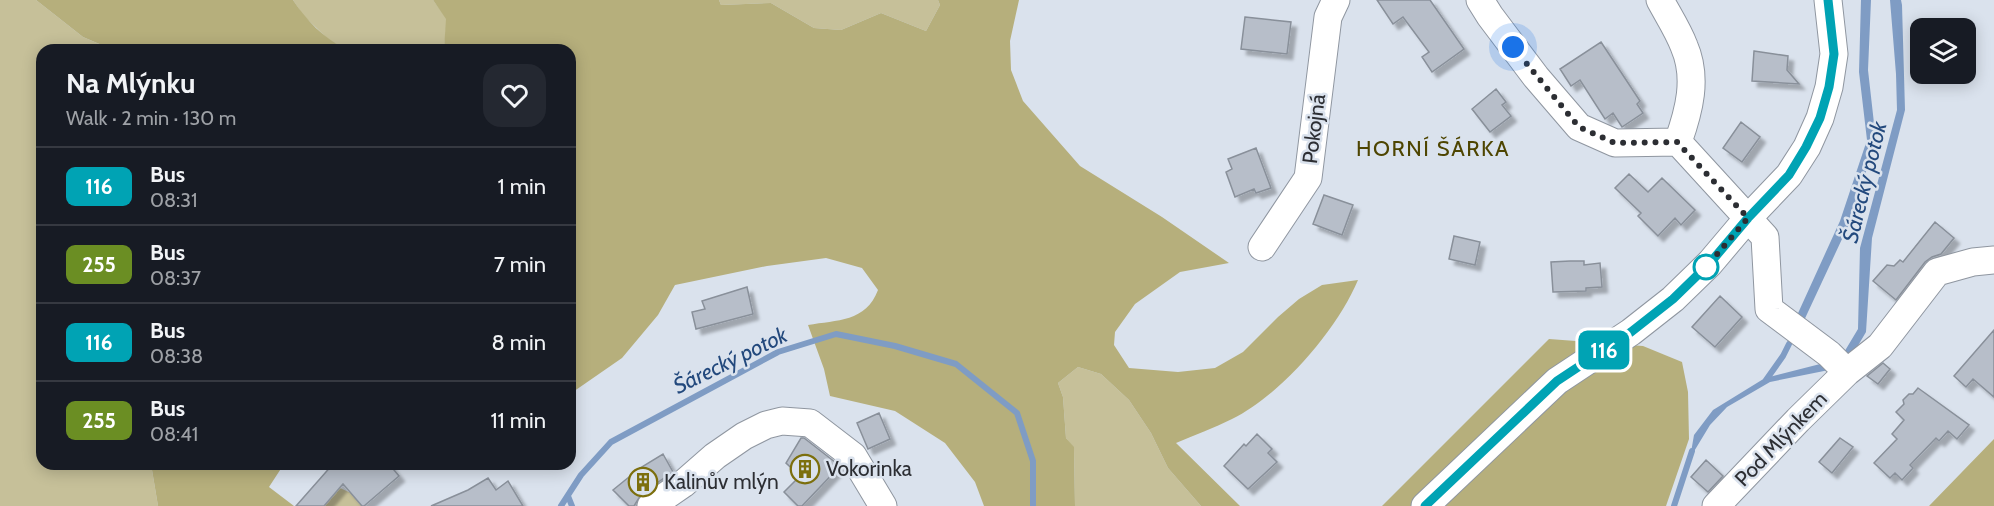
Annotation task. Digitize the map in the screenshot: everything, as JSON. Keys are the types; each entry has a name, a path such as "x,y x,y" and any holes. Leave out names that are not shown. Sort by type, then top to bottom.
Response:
{"street":[{"name":"Pokojná","path":"1262,247 1308,178 1328,17 1336,0"},
{"path":"1480,0 1536,77 1579,127 1615,143 1677,142 1765,237 1769,309 1839,364"},
{"path":"1660,0 1685,48 1692,84 1688,115 1677,142"},
{"path":"1425,506 1557,381 1631,332 1673,299 1710,263 1789,175 1820,118 1829,87 1834,54 1828,0"},
{"name":"Pod Mlýnkem","path":"1716,506 1798,420 1839,364 1880,346 1936,272 1973,262 1994,260"},
{"path":"651,506 744,436 766,425 782,421 810,423 853,456 883,506"}],"shaded area":[{"path":"0,0 36,0 83,37 99,44 36,44 36,470 152,470 158,506 0,506"},
{"path":"36,0 293,0 316,28 338,44 99,44 83,37"},
{"path":"293,0 433,0 447,19 444,44 336,44 303,15"},
{"path":"433,0 719,0 721,5 771,3 814,28 841,30 881,13 926,31 940,5 938,0 1019,0 1010,41 1011,70 1023,101 1080,166 1162,217 1229,263 1180,272 1135,304 1115,332 1114,345 1129,368 1178,372 1215,368 1243,352 1299,299 1322,285 1358,280 1349,299 1322,340 1288,378 1251,408 1232,419 1176,443 1240,506 1201,506 1168,468 1151,433 1129,400 1101,374 1078,367 1058,383 1063,397 1066,438 1074,447 1075,506 984,506 975,482 945,443 895,411 830,396 824,369 808,325 840,320 858,314 873,300 878,290 862,268 826,258 767,266 675,285 658,315 622,358 576,390 576,44 444,44 446,19"},
{"path":"719,0 938,0 940,5 926,31 881,13 841,30 814,28 771,3 721,5"},
{"path":"1549,339 1643,346 1682,362 1688,392 1689,439 1666,506 1382,506"},
{"path":"1078,367 1101,374 1129,400 1151,433 1168,468 1201,506 1075,506 1074,448 1066,438 1063,397 1058,383"},
{"path":"1994,439 1994,506 1929,506"},
{"path":"152,470 280,470 269,487 294,506 158,506"},
{"path":"340,488 351,493 362,506 324,506"}],"water":[{"path":"1861,0 1871,0 1868,70 1876,141 1849,224 1801,327 1794,322 1840,221 1867,140 1859,72"},
{"path":"1890,0 1901,0 1902,5 1905,110 1872,238 1866,332 1856,349 1829,370 1770,382 1727,407 1710,425 1690,458 1694,435 1713,410 1765,378 1828,362 1843,354 1858,329 1860,248 1897,110"}],"building":[{"path":"1377,0 1430,0 1464,49 1432,72 1422,57 1429,52 1403,17 1393,24"},
{"path":"1245,17 1291,22 1287,54 1241,49"},
{"path":"1601,42 1640,101 1637,104 1643,113 1622,127 1613,113 1605,119 1580,80 1571,86 1560,69"},
{"path":"1754,51 1788,56 1787,70 1799,84 1752,81"},
{"path":"1496,89 1506,102 1502,105 1511,116 1490,132 1472,109"},
{"path":"1741,122 1760,137 1742,162 1723,148"},
{"path":"1256,148 1271,188 1256,193 1254,189 1235,197 1226,172 1232,169 1228,159"},
{"path":"1629,174 1648,192 1662,178 1695,210 1681,225 1675,218 1658,236 1638,216 1641,213 1615,188"},
{"path":"1324,195 1353,205 1342,235 1313,224"},
{"path":"1935,222 1954,238 1941,254 1925,262 1896,300 1873,281 1887,265 1894,266 1900,260 1903,262"},
{"path":"1454,236 1480,242 1475,265 1449,259"},
{"path":"1584,261 1584,265 1600,263 1602,287 1586,288 1586,291 1553,292 1551,262"},
{"path":"747,287 753,314 696,329 692,312 705,309 702,301"},
{"path":"1720,296 1742,317 1715,347 1692,327"},
{"path":"1994,330 1994,397 1973,379 1966,387 1954,376"},
{"path":"1883,363 1890,369 1878,384 1867,376"},
{"path":"1918,388 1969,425 1957,439 1948,431 1939,441 1936,438 1910,465 1913,468 1902,480 1895,473 1890,478 1874,463 1897,439 1892,434 1904,420 1896,412 1904,404 1903,400"},
{"path":"879,413 890,439 868,449 857,423"},
{"path":"1257,434 1272,449 1268,453 1277,462 1248,489 1224,466 1244,444 1246,446"},
{"name":"Vokorinka","path":"801,438 840,466 802,506 798,506 784,492 800,476 786,463"},
{"path":"1840,438 1853,447 1832,473 1819,462"},
{"name":"Kalinův mlýn","path":"663,454 673,472 642,493 634,506 629,506 613,490 640,468"},
{"path":"1706,460 1723,476 1708,492 1691,477"},
{"path":"328,470 394,470 399,476 364,506 343,484 324,506 296,506"},
{"path":"488,478 496,490 508,481 523,506 431,506 468,490"}],"waterway":[{"name":"Šárecký potok","path":"561,506 581,475 611,442 778,352 836,334 895,346 956,364 1017,413 1033,461 1033,506"},
{"name":"Šárecký potok","path":"1766,380 1789,344"},
{"name":"Šárecký potok","path":"1674,506 1692,451"},
{"path":"568,496 572,506"}],"bus line":[{"name":"116","path":"1425,506 1557,381 1631,332 1673,299 1710,263 1789,175 1820,118 1829,87 1834,54 1828,0"}],"place":[{"name":"Vokorinka","path":"805,469"},
{"name":"Kalinův mlýn","path":"643,482"}],"district":[{"name":"HORNÍ ŠÁRKA","path":"1433,148"}],"route":[{"path":"1513,47 1579,127 1615,143 1677,142 1748,218 1706,267"}]}
